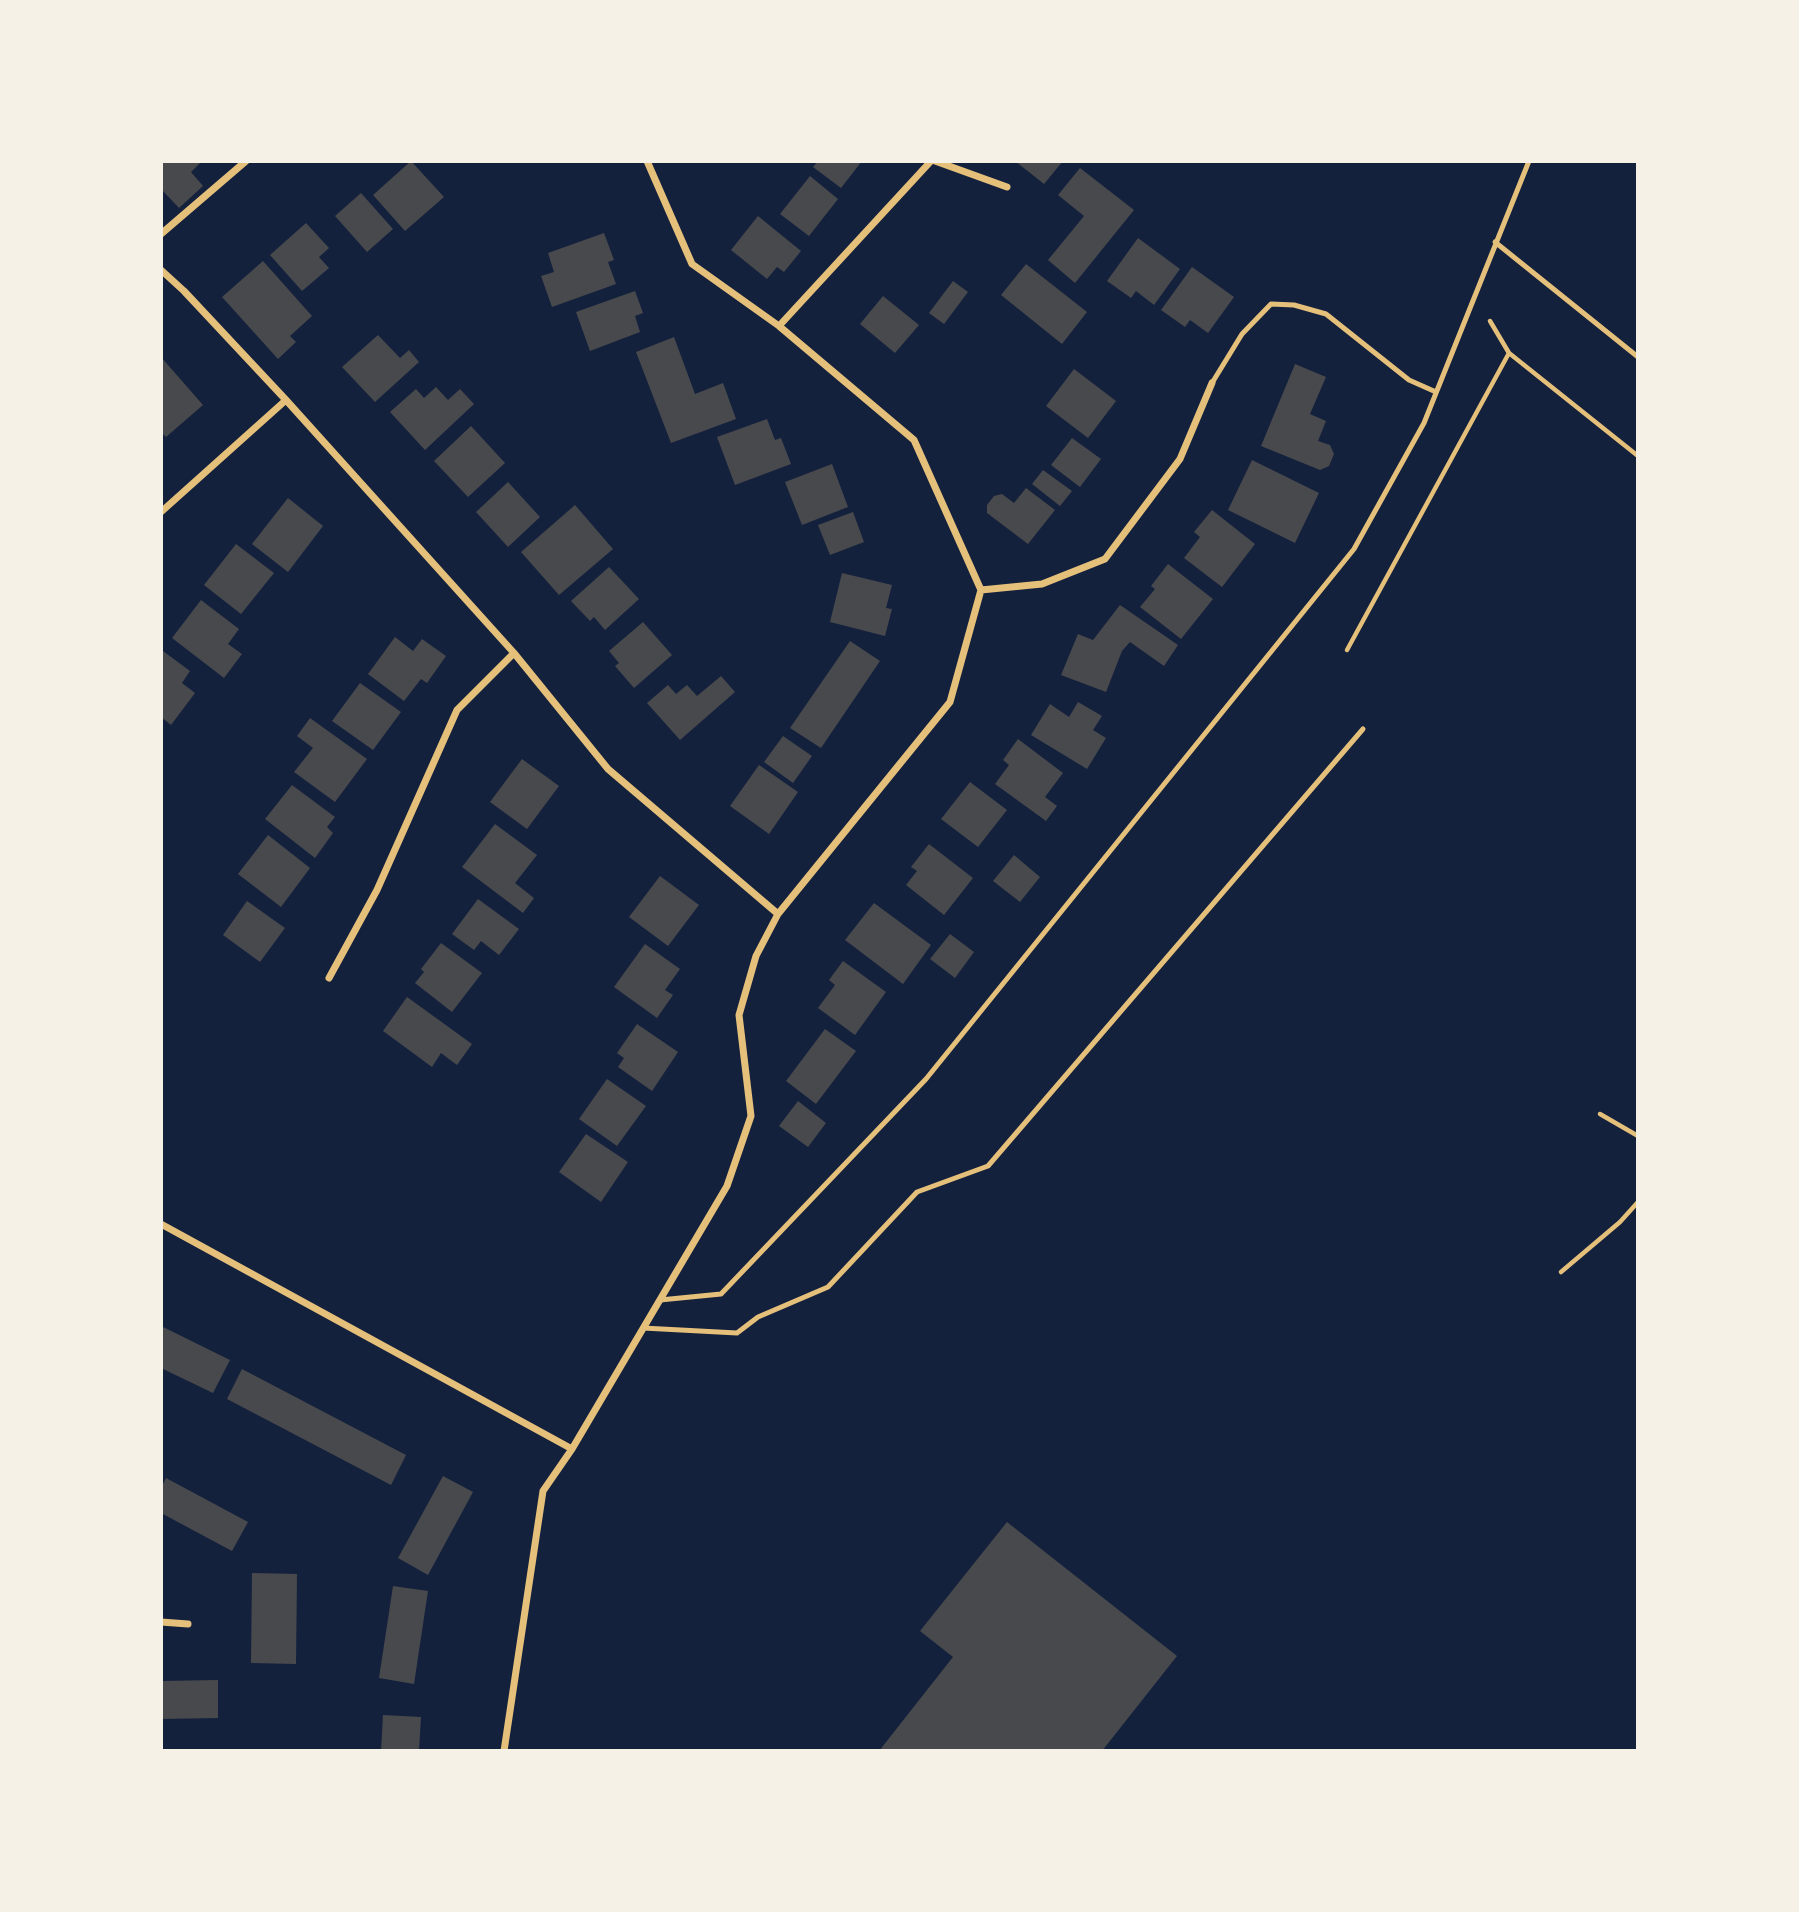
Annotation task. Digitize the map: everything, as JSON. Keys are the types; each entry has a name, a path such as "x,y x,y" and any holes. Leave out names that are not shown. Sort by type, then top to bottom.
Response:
{"street":[{"path":"161,234 246,161"},
{"path":"504,1751 543,1491 572,1449 727,1186 751,1116 739,1015 756,956 778,914 950,702 981,590 914,440 779,326 692,264 647,161"},
{"path":"779,326 933,161 1007,187"},
{"path":"161,270 286,400 514,653 608,769 778,914"},
{"path":"981,590 1042,584 1105,559 1180,459 1212,383"},
{"path":"161,512 286,400"},
{"path":"329,978 377,890 457,710 514,653"},
{"path":"161,1224 572,1449"},
{"path":"161,1622 188,1624"}],"lane":[{"path":"660,1300 721,1294 926,1079 1354,549 1424,423 1529,161"},
{"path":"1495,242 1638,357"},
{"path":"1212,383 1242,334 1271,304 1294,305 1326,314 1409,380 1436,392"},
{"path":"643,1328 737,1333 758,1317 828,1287 917,1192 988,1166 1363,729"}],"path":[{"path":"1473,299 1481,305 1509,354 1638,456"},
{"path":"1347,650 1509,354"},
{"path":"1600,1114 1638,1136"},
{"path":"1561,1272 1620,1222 1638,1202"}],"building":[{"path":"161,161 202,161 191,172 203,186 179,208 161,189"},
{"path":"411,161 444,197 405,231 373,195"},
{"path":"818,161 862,161 841,188 813,167"},
{"path":"1015,161 1063,161 1044,184"},
{"path":"1080,168 1134,210 1075,283 1048,260 1084,216 1058,195"},
{"path":"810,176 838,199 809,236 780,214"},
{"path":"361,193 393,229 367,252 335,216"},
{"path":"758,216 801,251 784,272 777,267 767,279 731,250"},
{"path":"306,223 329,248 319,257 329,268 302,291 270,255"},
{"path":"604,233 614,260 608,262 616,284 552,307 541,276 554,272 548,253"},
{"path":"1138,238 1180,269 1154,305 1136,291 1131,298 1107,281"},
{"path":"263,261 312,316 290,336 296,342 278,359 222,297"},
{"path":"1026,264 1087,312 1062,344 1001,295"},
{"path":"1192,267 1234,297 1208,333 1190,320 1185,327 1161,310"},
{"path":"953,281 968,292 944,324 929,313"},
{"path":"635,291 643,313 635,316 640,332 590,351 576,312"},
{"path":"883,296 919,325 895,353 860,324"},
{"path":"378,335 400,358 409,350 419,362 375,402 342,367"},
{"path":"674,337 695,394 723,383 736,419 671,443 636,352"},
{"path":"161,357 203,405 166,437 161,432"},
{"path":"1295,364 1326,377 1310,414 1326,421 1318,441 1330,445 1334,454 1329,466 1320,470 1261,446"},
{"path":"1074,369 1116,401 1088,438 1046,406"},
{"path":"436,387 448,400 460,389 474,404 425,450 390,412 416,389 424,398"},
{"path":"767,419 775,440 781,438 791,464 735,485 717,437"},
{"path":"471,426 505,463 468,497 434,461"},
{"path":"1072,438 1101,459 1080,487 1051,465"},
{"path":"1252,460 1319,493 1295,543 1228,510"},
{"path":"832,464 848,507 802,525 785,482"},
{"path":"1043,470 1072,491 1060,506 1032,484"},
{"path":"508,482 540,517 508,547 476,512"},
{"path":"1026,488 1055,510 1028,544 987,513 987,505 994,496 1002,494 1014,503"},
{"path":"288,498 323,526 288,572 252,544"},
{"path":"575,505 613,549 559,595 521,552"},
{"path":"1212,510 1255,544 1222,587 1184,558 1200,537 1194,532"},
{"path":"853,512 864,542 830,555 818,525"},
{"path":"236,544 274,573 241,614 204,585"},
{"path":"1168,564 1213,599 1181,639 1140,607 1155,589 1151,586"},
{"path":"609,567 639,599 605,630 594,617 590,621 571,601"},
{"path":"842,573 892,585 886,608 892,609 885,636 830,622"},
{"path":"201,600 239,629 228,644 242,654 224,678 172,638"},
{"path":"1120,605 1178,645 1164,666 1130,642 1122,651 1106,692 1061,675 1078,634 1093,640"},
{"path":"643,622 672,655 634,688 615,666 619,663 609,651"},
{"path":"395,637 413,651 422,639 446,656 427,683 421,679 404,701 368,674"},
{"path":"850,641 880,661 821,748 790,728"},
{"path":"163,651 190,671 182,683 195,693 171,725 161,717"},
{"path":"721,676 735,692 680,740 647,703 668,685 676,694 687,685 697,696"},
{"path":"360,683 401,712 373,750 332,721"},
{"path":"1078,702 1102,716 1093,730 1106,738 1087,769 1031,735 1050,704 1069,717"},
{"path":"310,718 367,759 335,802 294,772 313,748 297,736"},
{"path":"783,736 812,756 793,783 764,762"},
{"path":"1018,739 1063,773 1045,797 1057,806 1046,821 995,784 1009,765 1003,760"},
{"path":"522,759 559,786 527,829 490,802"},
{"path":"759,765 798,792 769,834 730,806"},
{"path":"970,782 1007,810 978,847 941,819"},
{"path":"292,785 335,817 327,827 333,833 315,858 265,819"},
{"path":"495,824 537,855 515,883 534,898 523,913 462,867"},
{"path":"268,835 310,868 281,907 238,874"},
{"path":"929,844 973,878 944,915 906,885 917,871 911,867"},
{"path":"1014,855 1040,877 1020,902 993,881"},
{"path":"660,876 699,905 668,946 629,917"},
{"path":"478,899 519,929 499,955 481,941 474,950 452,934"},
{"path":"247,901 285,928 260,962 223,935"},
{"path":"874,903 931,945 903,984 845,940"},
{"path":"950,934 974,952 955,978 930,959"},
{"path":"441,943 482,973 452,1012 415,983 424,972 421,969"},
{"path":"645,944 680,969 665,990 673,995 657,1018 614,987"},
{"path":"843,961 886,992 855,1035 818,1008 835,985 829,980"},
{"path":"407,997 472,1044 457,1065 441,1053 432,1067 383,1031"},
{"path":"637,1024 678,1052 652,1091 618,1067 624,1058 617,1053"},
{"path":"825,1029 856,1051 816,1104 786,1081"},
{"path":"607,1079 646,1106 617,1146 579,1119"},
{"path":"798,1101 826,1123 808,1147 779,1126"},
{"path":"586,1134 628,1162 601,1202 559,1172"},
{"path":"161,1326 230,1360 213,1393 161,1368"},
{"path":"242,1369 406,1455 391,1485 227,1399"},
{"path":"443,1476 473,1492 428,1575 398,1558"},
{"path":"166,1478 248,1522 232,1551 161,1513 161,1488"},
{"path":"1007,1522 1177,1656 1102,1751 879,1751 953,1657 920,1631"},
{"path":"252,1573 297,1574 296,1664 251,1663"},
{"path":"393,1586 428,1591 414,1684 379,1678"},
{"path":"218,1680 218,1718 161,1719 161,1681"},
{"path":"383,1715 421,1717 419,1751 381,1751"}]}
